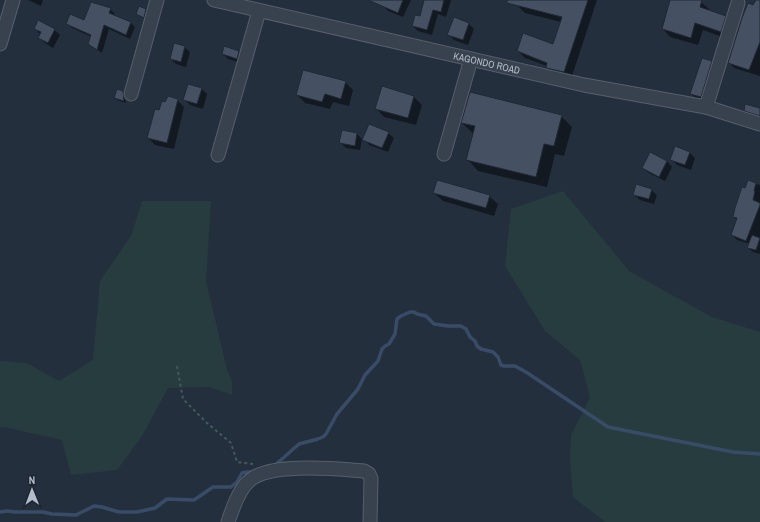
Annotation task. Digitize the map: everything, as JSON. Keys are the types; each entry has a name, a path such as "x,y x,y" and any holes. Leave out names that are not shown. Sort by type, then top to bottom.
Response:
{"street":[{"path":"0,44 12,0"},
{"path":"130,94 157,0"},
{"name":"KAGONDO ROAD","path":"214,0 233,2 259,11 584,84 706,108 760,124"},
{"path":"706,108 738,3"},
{"path":"218,155 259,11"},
{"path":"444,154 471,59"},
{"path":"228,522 243,487 255,475 270,471 300,469 364,470 369,474 371,479 370,522"}],"path":[{"path":"177,366 184,399 207,423 231,443 237,462 254,464"}],"green space":[{"path":"563,191 629,271 712,317 760,332 760,522 605,522 573,497 570,458 571,435 590,398 580,360 545,331 505,266 511,209"},
{"path":"142,201 211,201 206,281 227,370 232,381 232,395 209,387 168,388 142,436 117,470 71,475 62,440 4,427 0,428 0,361 27,363 59,381 93,360 100,281 131,236"}],"building":[{"path":"368,0 403,0 398,13"},
{"path":"424,0 444,0 441,12 433,10 427,30 412,26 415,15 420,16"},
{"path":"507,0 588,0 564,72 546,68 547,63 517,51 523,33 553,44 562,17 507,3"},
{"path":"670,0 702,0 700,7 726,16 721,32 695,23 691,38 662,29"},
{"path":"756,0 760,0 760,42 749,70 728,63 748,3 753,5"},
{"path":"91,2 111,8 109,13 131,22 126,35 104,25 97,50 88,44 91,35 66,24 70,14 84,20"},
{"path":"139,6 146,9 144,18 136,14"},
{"path":"454,17 469,23 463,40 447,35"},
{"path":"38,20 55,29 48,43 38,38 41,32 34,29"},
{"path":"174,43 185,46 181,62 170,59"},
{"path":"224,46 239,51 237,59 222,54"},
{"path":"702,58 712,61 701,97 690,94"},
{"path":"303,70 346,81 341,99 325,94 322,102 296,95"},
{"path":"188,84 202,88 197,104 183,100"},
{"path":"382,86 414,96 408,118 375,109"},
{"path":"117,89 123,91 124,101 114,98"},
{"path":"470,92 562,115 554,146 544,144 536,177 466,160 475,126 461,123"},
{"path":"168,96 178,99 167,143 147,138 155,109 159,110 162,101 165,102"},
{"path":"745,104 760,108 760,116 744,111"},
{"path":"369,124 389,132 382,148 362,140"},
{"path":"342,130 357,133 355,146 339,143"},
{"path":"675,146 690,152 685,165 670,160"},
{"path":"650,152 667,161 659,177 642,168"},
{"path":"437,180 490,195 486,208 433,193"},
{"path":"748,180 756,183 753,200 760,203 760,205 746,241 731,235 737,218 733,217 735,208 742,187 745,188"},
{"path":"636,184 652,189 649,199 633,195"},
{"path":"752,235 760,238 756,250 747,248"}],"waterway":[{"path":"274,466 299,444 318,439 326,434 337,414 358,389 365,375 378,361 382,349 389,344 395,334 397,319 410,312 426,316 434,324 461,326 466,329 477,346 481,349 493,352 498,357 501,365 515,366 526,372 608,427 733,452 760,454"},
{"path":"0,512 43,512 76,515 94,506 119,512 137,512 155,508 167,499 194,500 213,487 231,487 237,482 242,473 255,472"}]}
